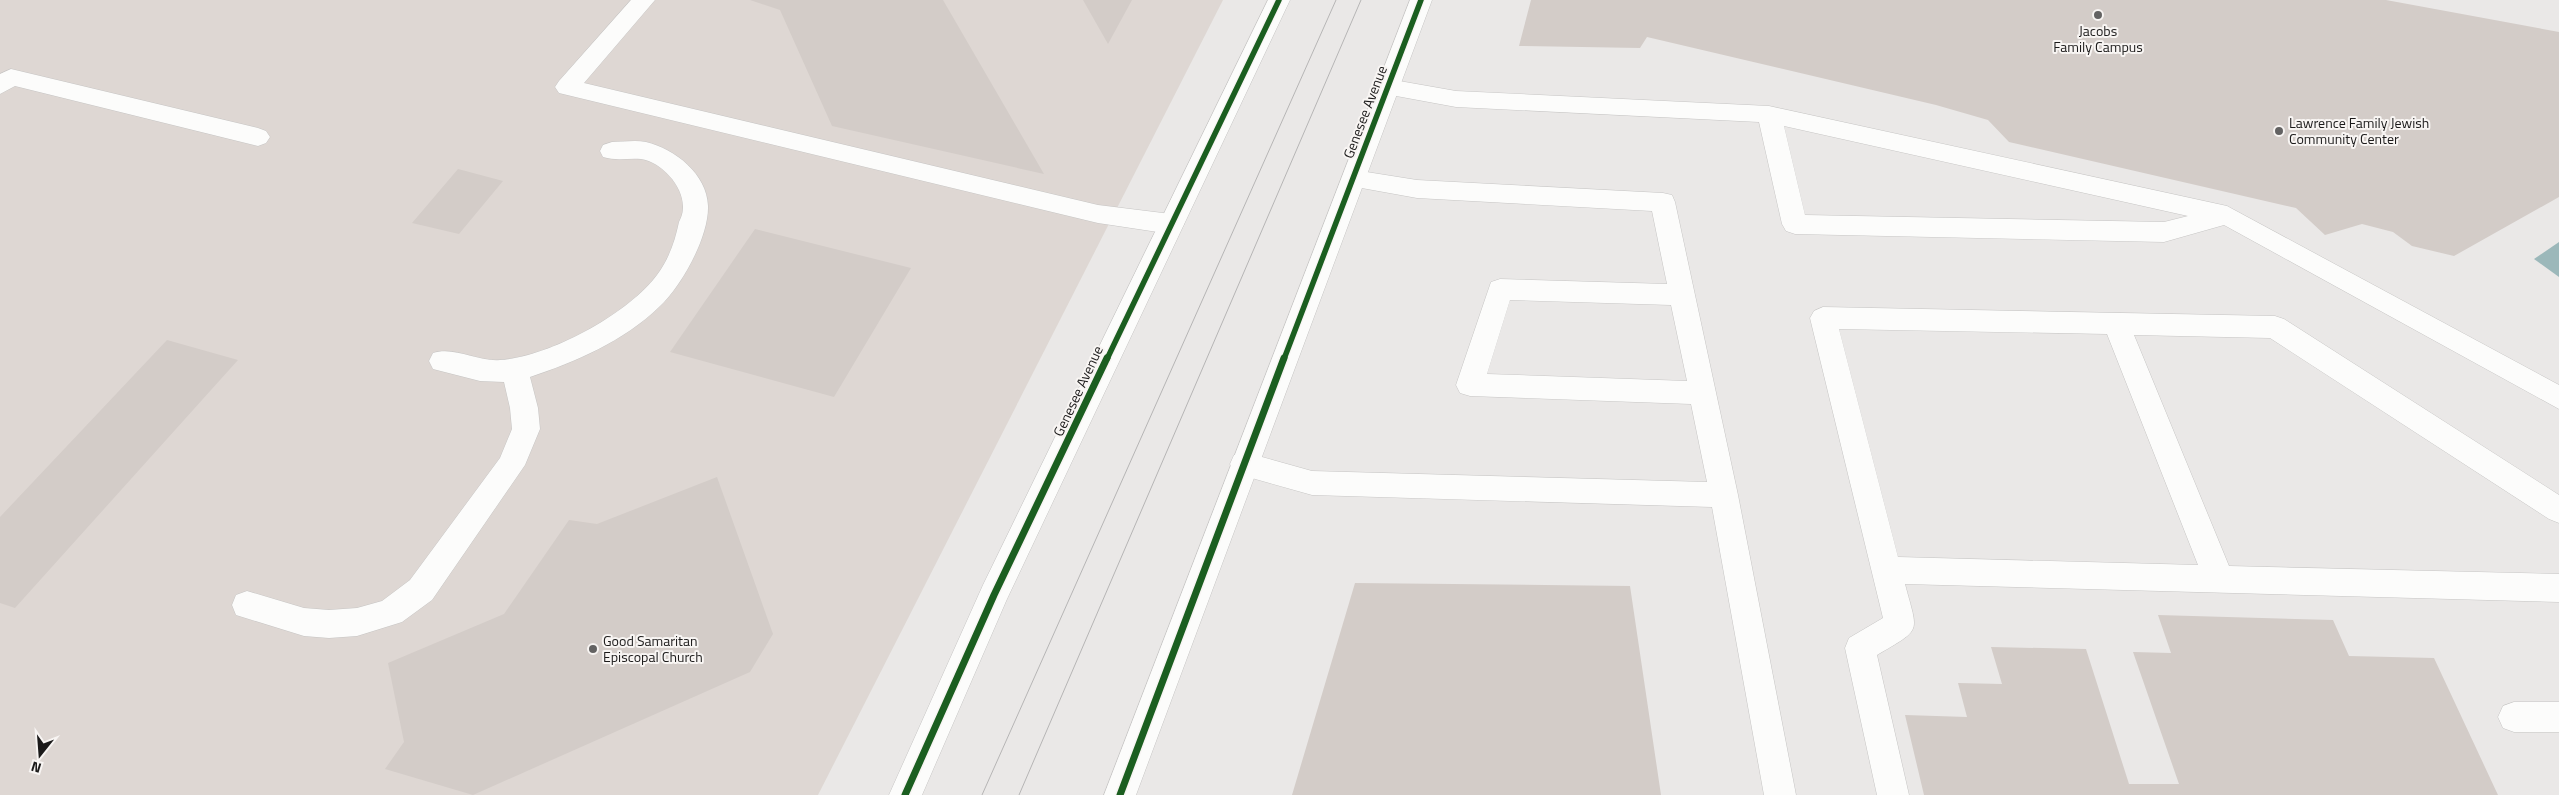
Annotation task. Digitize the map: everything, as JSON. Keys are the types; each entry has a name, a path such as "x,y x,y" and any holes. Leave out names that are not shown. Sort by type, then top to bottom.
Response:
{"main road":[{"path":"644,0 567,87 1098,214 1171,224"},
{"name":"Genesee Avenue","path":"905,795 994,595 1279,0"},
{"name":"Genesee Avenue","path":"1120,795 1244,464 1422,0"},
{"path":"0,86 11,77 258,136"},
{"path":"1388,87 1456,99 1768,114 2228,215 2559,398"},
{"path":"1768,114 1795,224 2164,232 2228,215"},
{"path":"443,361 493,372 529,366 613,327 649,301 679,261 689,238 696,205 687,181 672,162 645,151 612,151"},
{"path":"1354,179 1417,190 1663,202 1724,495 1780,795"},
{"path":"1682,295 1500,289 1470,385 1703,393"},
{"path":"1893,795 1860,648 1900,625 1823,318 2275,327 2559,510"},
{"path":"2116,323 2219,579"},
{"path":"247,605 304,622 329,624 357,622 391,612 421,590 511,465 526,429 524,408 514,368"},
{"path":"1244,464 1312,483 1724,495"},
{"path":"1887,570 2559,588"},
{"path":"2514,717 2559,717"}],"shaded area":[{"path":"0,0 1223,0 818,795 0,795"}],"water":[{"path":"2559,242 2559,277 2534,259"}],"building":[{"path":"750,0 943,0 1044,174 832,126 780,10"},
{"path":"1083,0 1132,0 1108,44"},
{"name":"Lawrence Family Jewish Community Center","path":"1531,0 2386,0 2559,32 2559,197 2454,256 2412,246 2393,232 2362,224 2325,235 2296,208 2009,142 1988,120 1936,105 1647,37 1640,48 1519,46"},
{"path":"458,169 503,181 459,234 412,223"},
{"path":"755,229 911,268 834,397 670,352"},
{"path":"167,340 238,360 15,608 0,603 0,517"},
{"name":"Good Samaritan Episcopal Church","path":"717,477 773,634 750,672 473,795 385,769 404,742 388,663 504,614 569,520 597,524"},
{"path":"1355,583 1630,586 1661,795 1292,795"},
{"path":"2158,615 2333,620 2349,656 2434,658 2498,795 1924,795 1905,715 1967,717 1958,683 2002,684 1991,647 2086,649 2129,784 2179,784 2133,652 2171,653"}],"tram line":[{"path":"982,795 1336,0"},
{"path":"1019,795 1361,0"}],"cycle path":[{"path":"905,795 994,595 1279,0"},
{"path":"1120,795 1421,0"}],"place":[{"name":"Jacobs Family Campus","path":"2098,15"},
{"name":"Lawrence Family Jewish Community Center","path":"2279,131"},
{"name":"Good Samaritan Episcopal Church","path":"593,649"}]}
